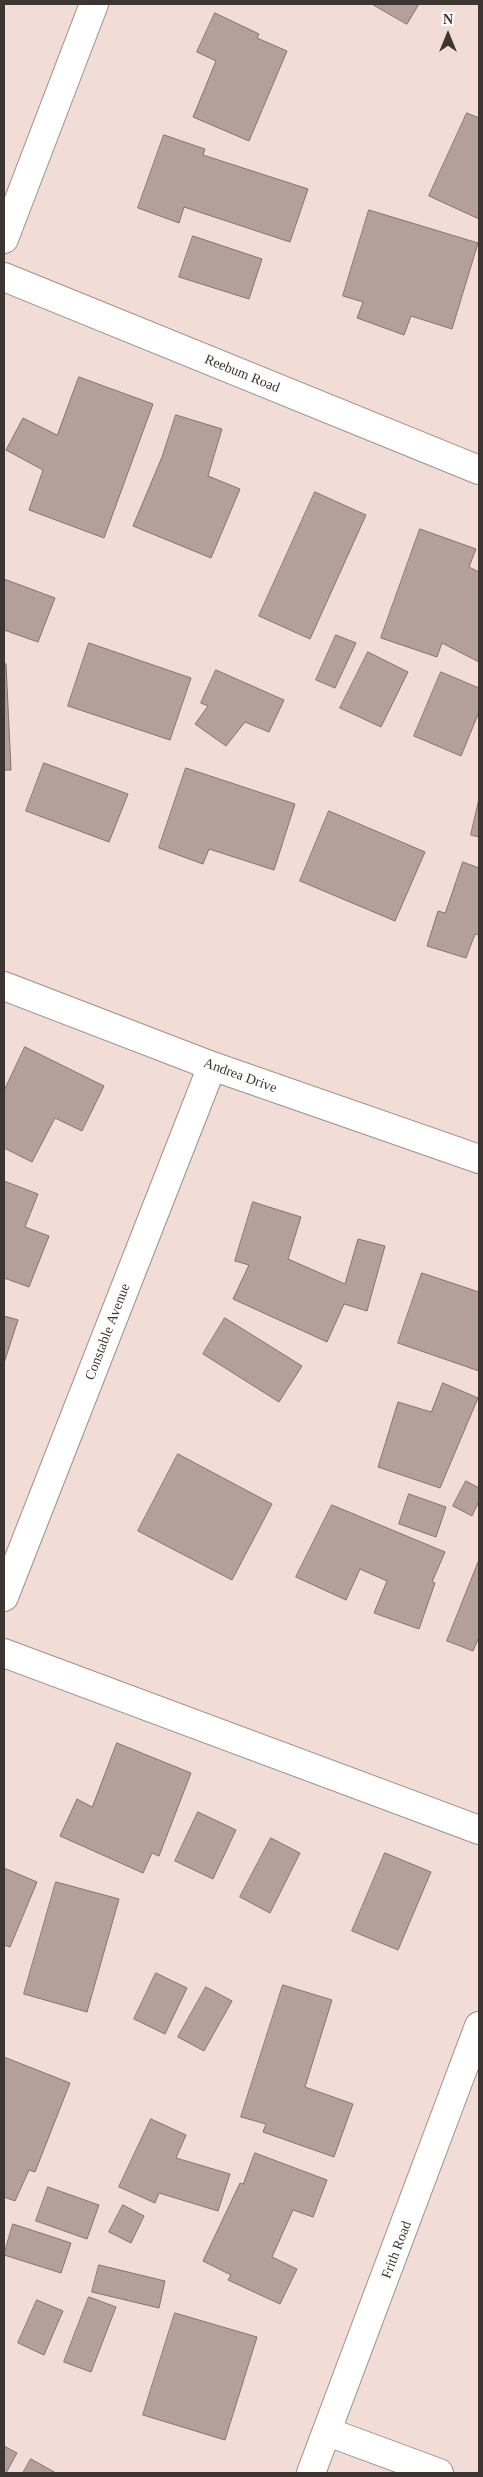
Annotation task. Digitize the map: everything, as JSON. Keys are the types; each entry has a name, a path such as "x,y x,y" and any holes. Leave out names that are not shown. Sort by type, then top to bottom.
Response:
{"street":[{"path":"4,239 94,4"},
{"name":"Reebum Road","path":"4,277 479,470"},
{"name":"Andrea Drive","path":"4,986 212,1066 479,1159"},
{"name":"Constable Avenue","path":"4,1597 212,1066"},
{"path":"4,1652 479,1830"},
{"name":"Frith Road","path":"311,2473 479,2026"},
{"path":"328,2432 439,2473"}],"building":[{"path":"372,4 419,4 407,24"},
{"path":"215,13 259,34 257,38 287,51 249,141 193,117 216,61 197,52"},
{"path":"467,113 479,118 479,219 429,196"},
{"path":"164,135 205,149 203,155 308,189 290,242 184,207 179,223 138,208"},
{"path":"369,210 478,243 452,329 411,316 404,335 357,318 363,302 343,296"},
{"path":"193,236 262,259 249,299 179,277"},
{"path":"79,377 153,404 104,538 29,510 43,470 6,450 23,418 57,435"},
{"path":"176,415 222,429 208,476 240,489 211,558 133,526 162,457"},
{"path":"315,492 366,515 310,639 259,616"},
{"path":"420,529 476,549 469,567 479,572 479,662 442,643 437,657 381,638"},
{"path":"4,579 55,598 38,642 4,630"},
{"path":"336,635 356,643 335,688 316,680"},
{"path":"89,643 191,678 170,740 68,706"},
{"path":"368,652 408,672 381,727 340,708"},
{"path":"6,664 11,770 4,770 4,665"},
{"path":"216,670 284,700 269,732 245,722 226,746 195,724 208,706 201,703"},
{"path":"441,672 479,688 479,712 461,756 414,736"},
{"path":"44,763 128,794 109,842 26,811"},
{"path":"186,768 295,804 274,870 209,849 203,864 159,848"},
{"path":"479,799 479,837 471,835"},
{"path":"329,811 425,852 395,921 300,881"},
{"path":"463,862 479,868 479,935 475,934 466,958 427,946 438,911 445,913"},
{"path":"25,1047 104,1086 82,1131 55,1118 32,1162 4,1148 4,1091"},
{"path":"4,1181 38,1194 25,1227 49,1236 29,1287 4,1278"},
{"path":"253,1202 301,1217 288,1259 345,1284 358,1239 385,1246 367,1311 344,1304 327,1342 233,1299 249,1265 235,1261"},
{"path":"422,1273 479,1292 479,1371 398,1343"},
{"path":"4,1316 18,1320 4,1363"},
{"path":"225,1318 302,1366 279,1402 203,1354"},
{"path":"443,1383 478,1398 440,1488 378,1467 398,1402 431,1412"},
{"path":"178,1454 272,1504 232,1580 138,1531"},
{"path":"466,1481 479,1488 479,1501 472,1516 453,1506"},
{"path":"409,1494 446,1507 436,1537 399,1524"},
{"path":"332,1505 445,1552 432,1582 435,1583 419,1629 374,1613 387,1581 360,1569 346,1600 296,1577"},
{"path":"479,1560 479,1637 473,1651 447,1641"},
{"path":"117,1743 191,1773 159,1856 152,1853 143,1873 60,1836 77,1799 92,1807"},
{"path":"198,1812 236,1830 213,1879 175,1861"},
{"path":"271,1838 300,1853 270,1913 240,1897"},
{"path":"385,1853 431,1872 398,1950 352,1931"},
{"path":"4,1868 37,1882 10,1947 4,1945"},
{"path":"56,1882 119,1899 87,2012 24,1994"},
{"path":"156,1973 187,1988 165,2034 134,2019"},
{"path":"283,1985 332,2000 305,2087 353,2104 334,2157 263,2132 266,2124 241,2117"},
{"path":"206,1987 232,2001 204,2051 178,2037"},
{"path":"4,2057 70,2083 35,2172 29,2170 15,2201 4,2197"},
{"path":"151,2119 186,2135 176,2158 230,2174 218,2211 159,2193 155,2203 119,2187"},
{"path":"255,2153 327,2180 313,2217 293,2210 272,2257 297,2269 280,2304 228,2280 231,2275 203,2261 240,2183 243,2184"},
{"path":"48,2187 99,2205 87,2239 36,2221"},
{"path":"123,2205 144,2216 131,2243 109,2232"},
{"path":"13,2224 71,2243 61,2273 4,2255"},
{"path":"99,2265 165,2281 159,2308 92,2292"},
{"path":"89,2297 116,2307 91,2372 64,2362"},
{"path":"37,2300 63,2311 44,2355 18,2343"},
{"path":"175,2313 257,2337 225,2440 143,2415"},
{"path":"4,2446 17,2453 6,2473 4,2473"},
{"path":"31,2459 56,2473 23,2473"}]}
